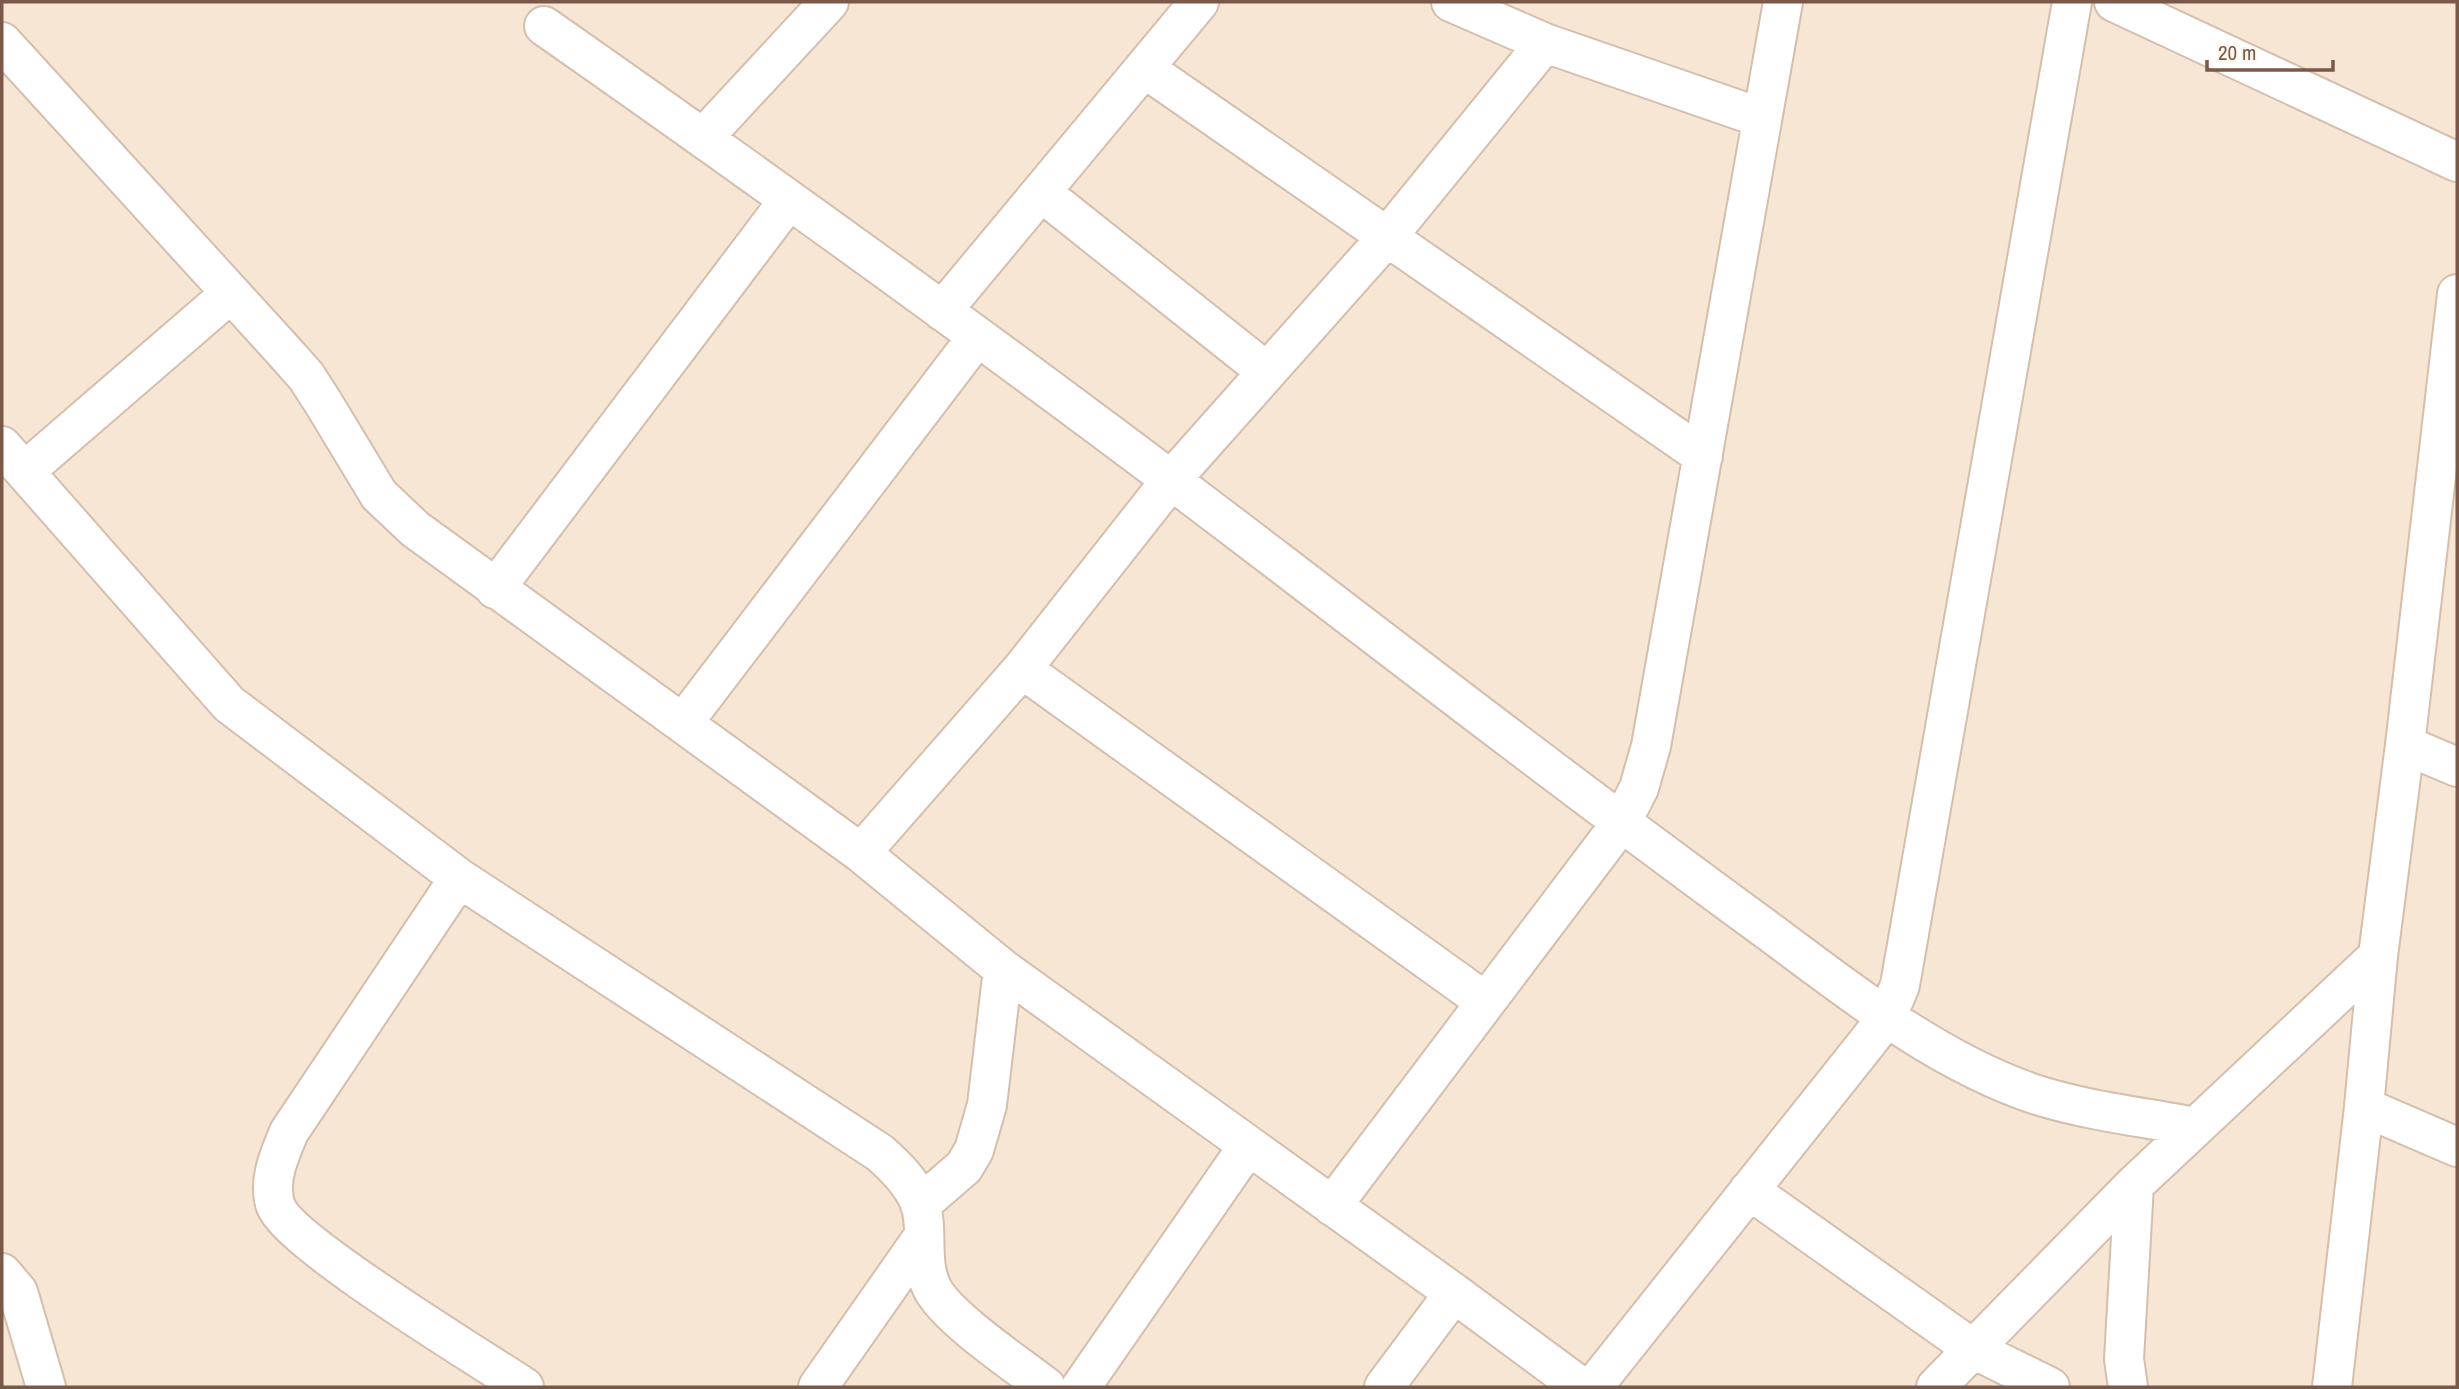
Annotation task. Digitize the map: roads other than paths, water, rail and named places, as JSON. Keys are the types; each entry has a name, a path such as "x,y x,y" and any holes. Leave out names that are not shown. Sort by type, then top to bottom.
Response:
{"street":[{"path":"703,138 829,2"},
{"path":"942,311 1199,2"},
{"path":"1451,2 1545,43 1762,118"},
{"path":"1332,1206 1621,823 1639,788 1651,746 1783,2"},
{"path":"1593,1387 1886,1017 1900,985 2072,2"},
{"path":"2113,2 2457,162"},
{"path":"544,26 942,311 1171,480 1621,823 1886,1017 1932,1047 2036,1094 2195,1127"},
{"path":"2,42 306,376 379,495 415,529 861,853 1003,969 1581,1387"},
{"path":"861,853 1022,669 1171,480 1387,237 1545,43"},
{"path":"1144,68 1703,456"},
{"path":"1041,192 1267,373"},
{"path":"495,589 788,201"},
{"path":"231,293 13,458 229,704 459,878 880,1153 898,1169 912,1188 922,1221 926,1269 932,1288 942,1303 1046,1387"},
{"path":"2332,1387 2364,1107 2378,956 2456,315"},
{"path":"683,723 977,337"},
{"path":"1022,669 1486,1002"},
{"path":"2405,745 2457,767"},
{"path":"459,878 289,1132 274,1170 275,1205 295,1231 326,1256 524,1387"},
{"path":"1936,1387 2134,1185 2378,956"},
{"path":"818,1387 922,1221 974,1150 986,1105 1003,969"},
{"path":"2364,1107 2457,1147"},
{"path":"1081,1387 1248,1146"},
{"path":"2128,1387 2124,1359 2134,1185"},
{"path":"1749,1190 1973,1349 2050,1387"},
{"path":"2,1273 18,1292 46,1387"},
{"path":"1384,1387 1454,1293"}]}
